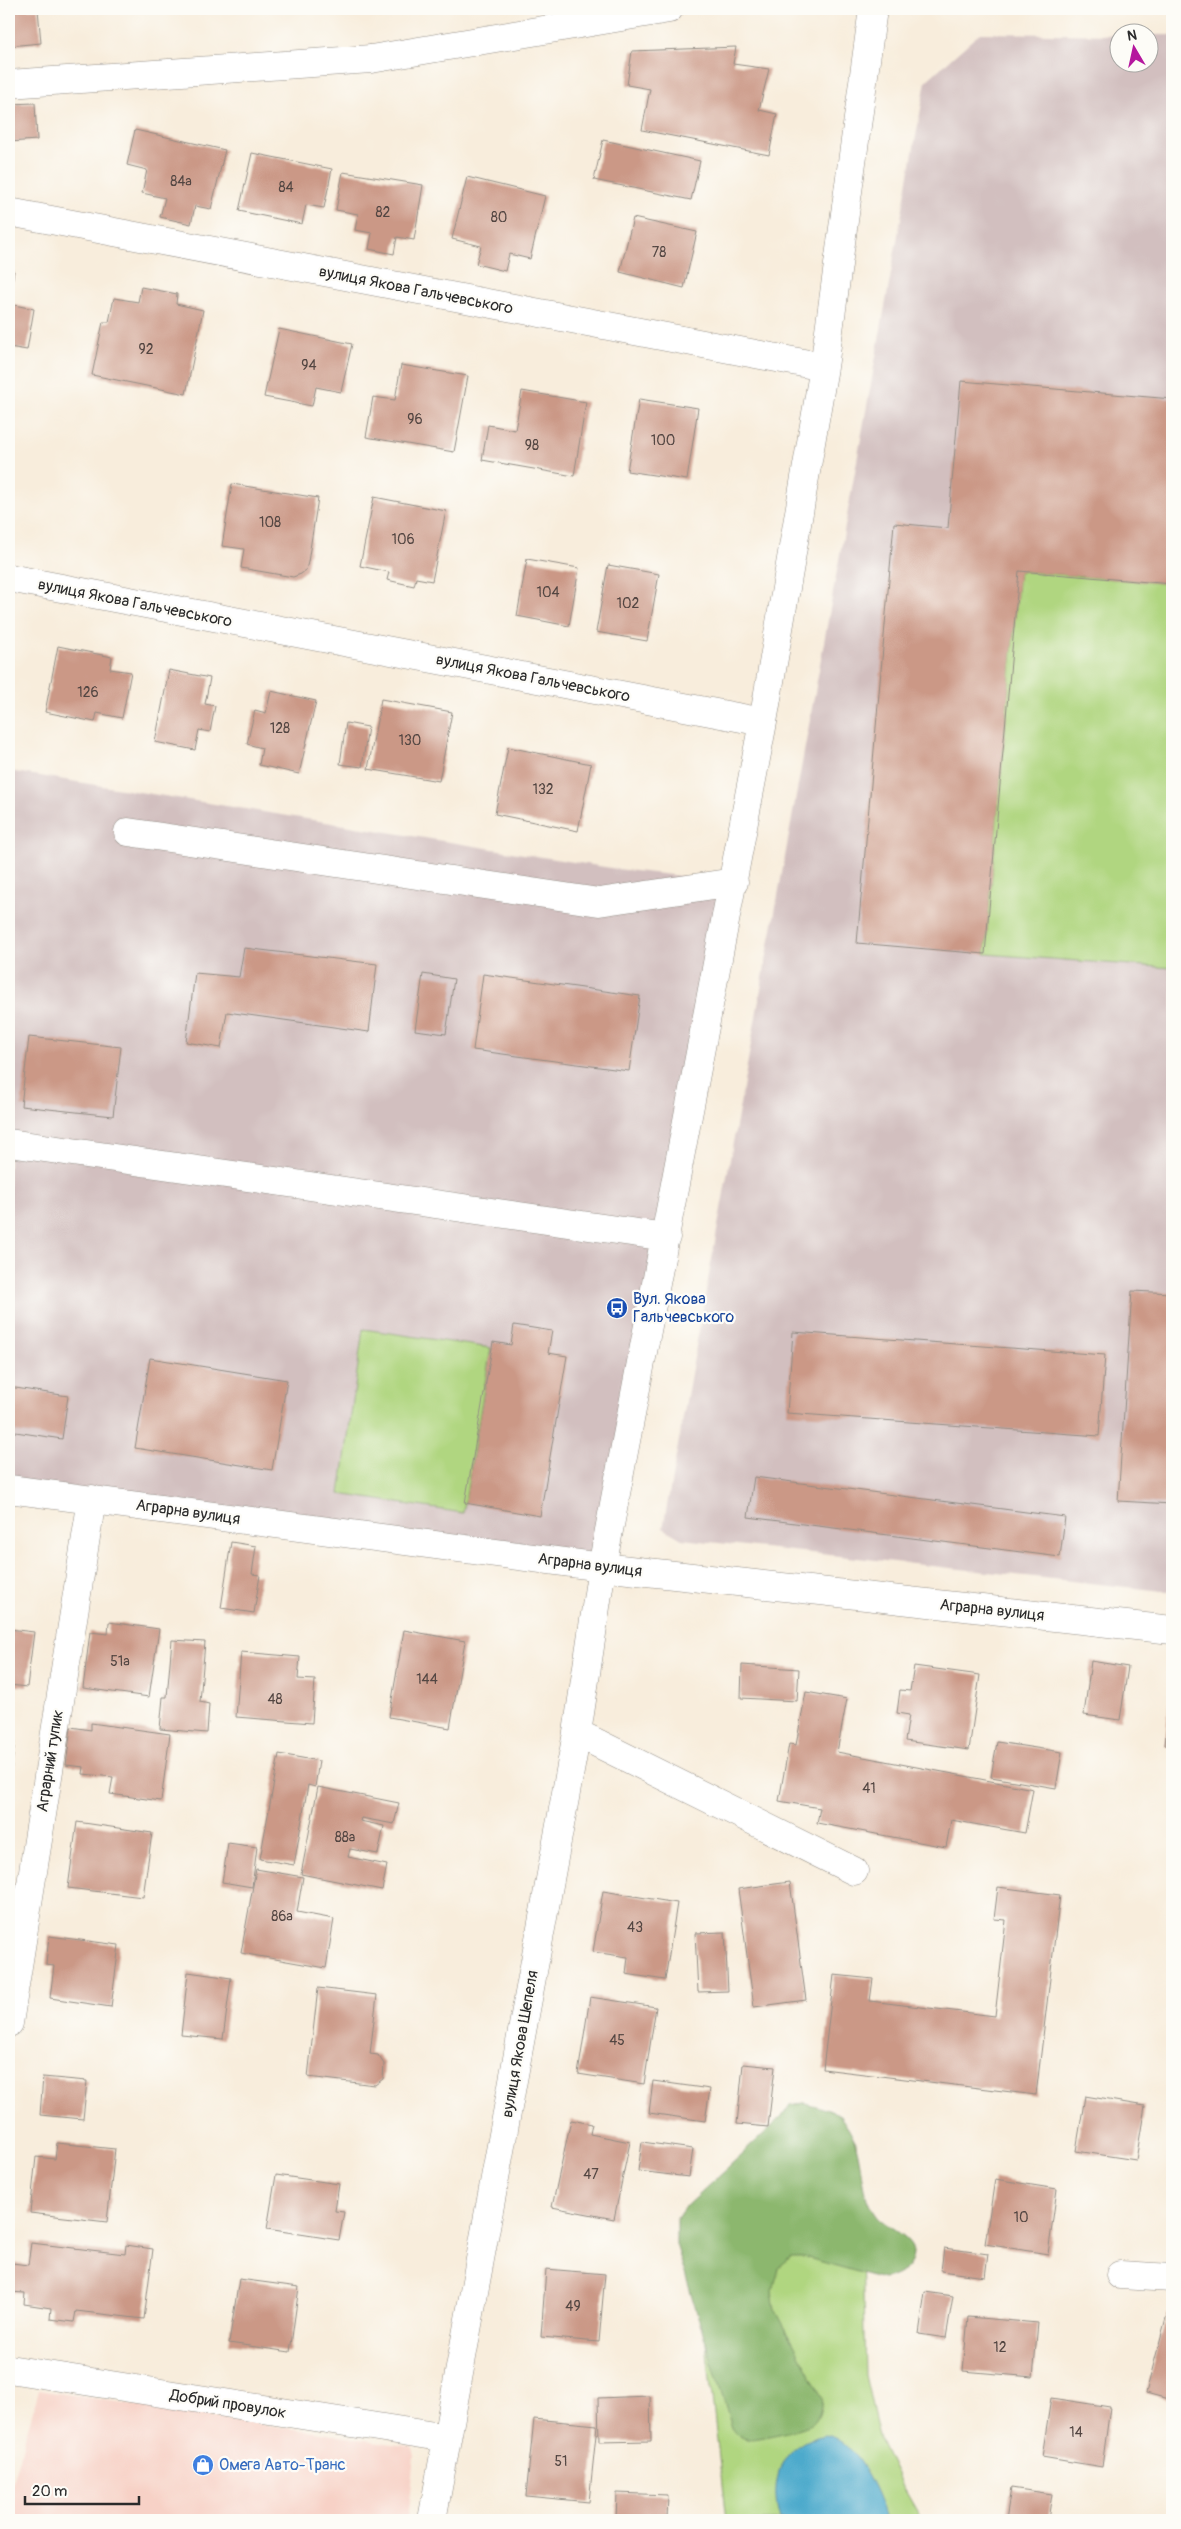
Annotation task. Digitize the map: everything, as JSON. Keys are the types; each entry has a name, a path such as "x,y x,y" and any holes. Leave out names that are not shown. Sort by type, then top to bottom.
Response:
{"street":[{"path":"9,84 371,59 668,9"},
{"name":"вулиця Якова Шепеля","path":"432,2520 577,1733 602,1567 763,722 824,367 873,9"},
{"name":"вулиця Якова Гальчевського","path":"9,212 824,367"},
{"name":"вулиця Якова Гальчевського","path":"9,578 763,722"},
{"path":"128,832 598,902 734,882"},
{"path":"9,1143 666,1237"},
{"name":"Аграрна вулиця","path":"9,1489 602,1567 1172,1630"},
{"name":"Аграрний тупик","path":"9,2023 92,1499"},
{"path":"577,1733 854,1872"},
{"path":"1120,2275 1172,2278"},
{"name":"Добрий провулок","path":"9,2369 447,2438"}],"shaded area":[{"path":"980,33 1108,35 1108,72 1158,72 1158,35 1172,35 1172,1592 682,1539 663,1528 926,81"},
{"path":"9,771 617,869 734,882 602,1567 9,1489"},
{"path":"39,2390 412,2447 414,2457 407,2520 9,2520 9,2492"}],"green space":[{"path":"1019,571 1172,584 1172,968 985,954"},
{"path":"363,1329 491,1348 463,1513 340,1494"},
{"path":"805,2103 840,2116 856,2142 861,2209 865,2375 880,2441 895,2473 922,2520 726,2520 700,2291 790,2105"},
{"path":"805,2103 833,2112 849,2128 858,2153 869,2205 880,2220 909,2242 912,2247 912,2259 902,2271 883,2279 804,2257 791,2257 778,2268 772,2292 775,2309 822,2397 821,2408 815,2421 809,2425 771,2436 748,2439 739,2435 732,2428 676,2244 676,2220 684,2208 782,2117 790,2105"}],"water":[{"path":"825,2435 836,2438 855,2456 872,2482 886,2520 780,2520 776,2492 777,2478 781,2466 788,2455 798,2446 810,2439"}],"building":[{"path":"9,9 38,9 41,43 9,46"},
{"path":"736,47 733,64 769,69 759,110 777,114 769,155 642,130 650,89 627,85 632,51"},
{"path":"35,103 37,140 9,142 9,104"},
{"path":"135,130 225,150 211,209 195,206 191,224 160,217 165,198 142,193 147,170 127,165"},
{"path":"603,140 700,161 691,200 594,180"},
{"path":"252,153 332,169 324,208 306,205 302,224 239,211"},
{"path":"343,172 423,185 414,240 397,237 394,254 369,249 372,233 355,230 358,214 336,210"},
{"path":"467,177 545,196 530,259 509,254 505,271 476,264 481,246 452,239"},
{"path":"633,218 697,232 684,288 620,272"},
{"path":"9,270 14,271 10,296 9,296"},
{"path":"141,287 177,294 176,304 203,310 186,394 92,375 103,322 109,322 114,298 138,302"},
{"path":"9,304 34,309 27,350 9,347"},
{"path":"279,329 352,344 341,392 316,387 312,406 264,397"},
{"path":"401,365 468,376 454,452 366,437 373,397 395,400"},
{"path":"961,381 1172,399 1172,584 1019,571 985,954 857,943 894,523 948,528"},
{"path":"522,391 586,402 574,476 482,460 488,425 515,430"},
{"path":"639,399 698,408 687,480 627,471"},
{"path":"232,484 318,498 306,570 293,577 241,568 244,549 222,546"},
{"path":"374,497 446,511 432,581 416,578 414,586 387,580 389,572 360,566"},
{"path":"527,559 579,568 569,626 517,616"},
{"path":"608,565 659,574 647,641 596,632"},
{"path":"58,646 112,657 110,669 131,672 122,718 97,713 95,722 45,712"},
{"path":"169,670 210,678 205,704 215,706 210,732 199,730 195,750 155,742"},
{"path":"271,691 316,701 299,774 259,765 262,748 247,744 255,710 266,713"},
{"path":"381,699 452,712 439,781 368,769"},
{"path":"346,723 368,727 362,767 340,764"},
{"path":"508,747 591,764 578,831 495,814"},
{"path":"244,948 377,964 369,1032 227,1012 221,1048 186,1042 195,973 239,977"},
{"path":"423,974 454,979 446,1034 415,1030"},
{"path":"483,974 640,996 629,1071 473,1050"},
{"path":"29,1037 121,1047 113,1116 21,1106"},
{"path":"1132,1291 1172,1293 1172,1504 1118,1501"},
{"path":"514,1325 552,1331 548,1353 567,1356 540,1516 465,1503 493,1342 511,1345"},
{"path":"793,1332 1105,1355 1099,1436 787,1413"},
{"path":"150,1358 287,1380 272,1470 135,1448"},
{"path":"9,1387 68,1396 62,1439 9,1431"},
{"path":"754,1477 1065,1517 1060,1557 748,1517"},
{"path":"231,1542 256,1546 252,1574 260,1575 254,1613 221,1608"},
{"path":"109,1622 159,1629 149,1697 83,1688 90,1632 108,1634"},
{"path":"9,1629 34,1632 27,1687 9,1685"},
{"path":"404,1630 465,1641 450,1728 389,1717"},
{"path":"172,1640 205,1642 200,1702 209,1704 207,1733 160,1729 163,1697 167,1697"},
{"path":"241,1652 300,1657 298,1679 315,1680 312,1723 236,1717"},
{"path":"1091,1661 1128,1667 1120,1720 1084,1715"},
{"path":"742,1665 799,1669 797,1701 741,1698"},
{"path":"914,1666 980,1675 969,1750 905,1741 909,1715 897,1713 900,1690 910,1691"},
{"path":"806,1692 847,1699 837,1752 1033,1789 1025,1833 951,1820 946,1847 817,1823 820,1808 779,1801 789,1744 796,1745"},
{"path":"1170,1692 1172,1693 1172,1746 1165,1745"},
{"path":"91,1723 170,1734 161,1801 110,1794 113,1777 83,1774 84,1767 66,1765 71,1727 91,1730"},
{"path":"9,1731 16,1732 10,1780 9,1780"},
{"path":"997,1742 1062,1752 1056,1788 991,1777"},
{"path":"279,1754 319,1761 315,1787 308,1785 294,1865 260,1859"},
{"path":"318,1787 399,1803 394,1824 361,1818 360,1821 384,1826 378,1854 350,1849 348,1857 387,1865 382,1890 301,1874"},
{"path":"77,1822 152,1833 143,1897 68,1888"},
{"path":"228,1843 257,1847 252,1887 222,1882"},
{"path":"256,1869 303,1877 297,1912 334,1919 326,1968 241,1953"},
{"path":"790,1882 806,2000 754,2007 738,1889"},
{"path":"998,1887 1060,1895 1036,2095 823,2069 834,1975 873,1979 870,2001 995,2016 1006,1920 994,1919"},
{"path":"603,1891 677,1903 665,1980 626,1974 628,1957 593,1952"},
{"path":"725,1932 728,1991 698,1992 695,1933"},
{"path":"49,1936 119,1945 111,2007 50,1998 54,1966 46,1965"},
{"path":"188,1972 231,1978 223,2039 181,2035"},
{"path":"318,1988 377,1995 370,2054 378,2055 384,2064 383,2079 375,2085 308,2077"},
{"path":"590,1997 656,2007 644,2084 578,2074"},
{"path":"743,2064 775,2067 768,2127 737,2124"},
{"path":"43,2077 87,2081 83,2119 40,2115"},
{"path":"653,2081 710,2089 705,2121 649,2113"},
{"path":"1085,2096 1145,2106 1136,2160 1076,2151"},
{"path":"571,2120 592,2124 590,2134 630,2142 614,2219 552,2207"},
{"path":"642,2142 693,2149 689,2177 638,2171"},
{"path":"57,2143 115,2149 107,2222 30,2213 36,2157 55,2159"},
{"path":"276,2175 339,2184 335,2211 344,2212 339,2240 267,2229"},
{"path":"995,2179 1057,2189 1048,2254 985,2244"},
{"path":"31,2243 125,2254 126,2245 153,2249 144,2319 76,2311 74,2322 50,2319 51,2308 24,2304 25,2293 9,2292 9,2288 12,2263 28,2265"},
{"path":"944,2248 988,2254 985,2277 941,2271"},
{"path":"546,2269 605,2274 599,2342 541,2337"},
{"path":"239,2279 299,2287 290,2352 229,2343"},
{"path":"925,2292 953,2296 946,2338 919,2334"},
{"path":"1167,2314 1172,2316 1172,2400 1146,2393"},
{"path":"968,2317 1038,2323 1033,2377 963,2371"},
{"path":"650,2396 651,2441 599,2442 598,2398"},
{"path":"1051,2398 1110,2407 1102,2467 1042,2457"},
{"path":"534,2419 597,2425 589,2502 526,2496"},
{"path":"1011,2488 1052,2494 1048,2520 1006,2520"},
{"path":"617,2493 668,2495 667,2520 616,2520"}],"place":[{"name":"Вул. Якова Гальчевського","path":"617,1308"},
{"name":"Омега Авто-Транс","path":"203,2465"}]}
